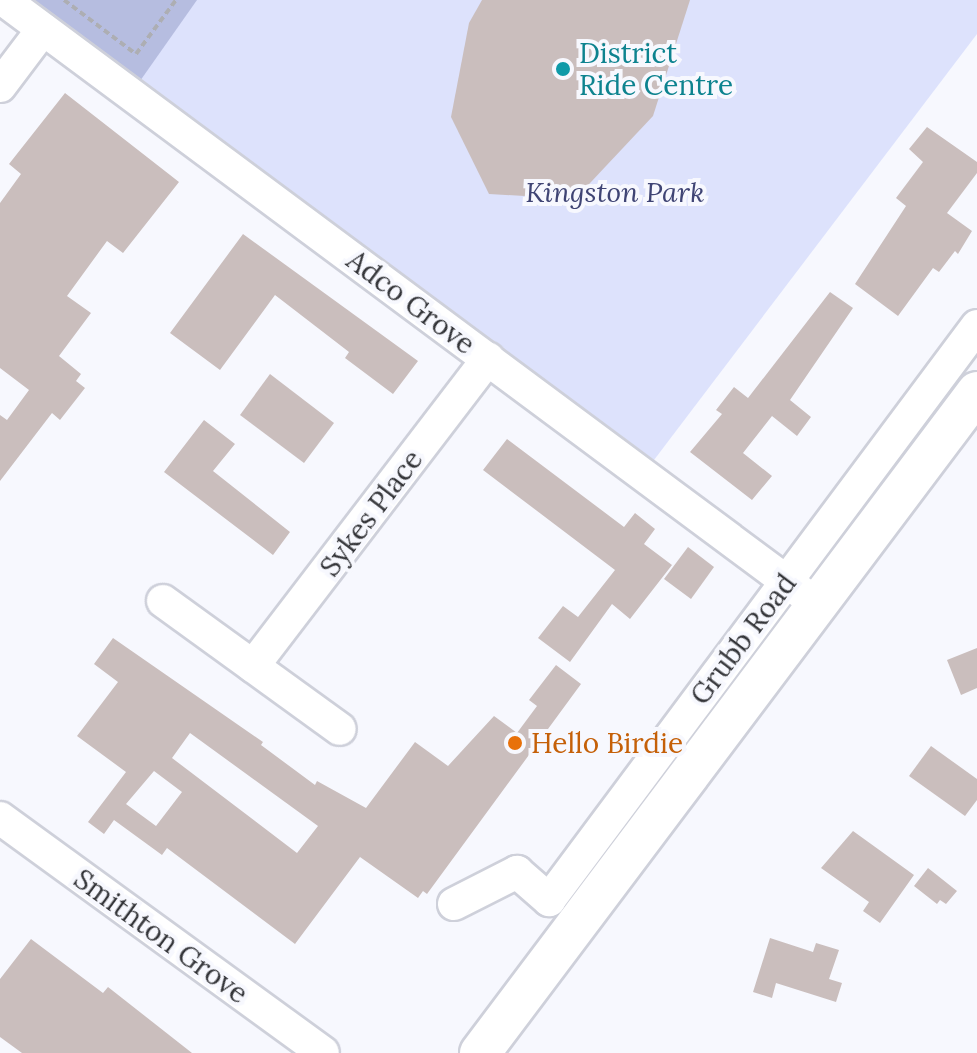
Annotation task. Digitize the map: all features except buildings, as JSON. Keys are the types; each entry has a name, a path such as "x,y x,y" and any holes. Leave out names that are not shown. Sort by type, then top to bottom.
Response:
{"main road":[{"name":"Grubb Road","path":"480,1053 802,593 977,392"}],"street":[{"name":"Adco Grove","path":"4,0 802,593"},
{"path":"0,86 43,29"},
{"name":"Grubb Road","path":"454,904 517,872 549,900 802,593 977,326"},
{"name":"Sykes Place","path":"253,666 488,359"},
{"path":"163,601 340,729"},
{"name":"Smithton Grove","path":"0,818 323,1053"}],"path":[{"path":"64,0 136,54 176,0"}],"green space":[{"name":"Kingston Park","path":"28,0 977,0 977,34 654,460"}],"shaded area":[{"path":"28,0 197,0 140,81"}],"place":[{"name":"District Ride Centre","path":"563,69"},
{"name":"Hello Birdie","path":"515,743"}]}
